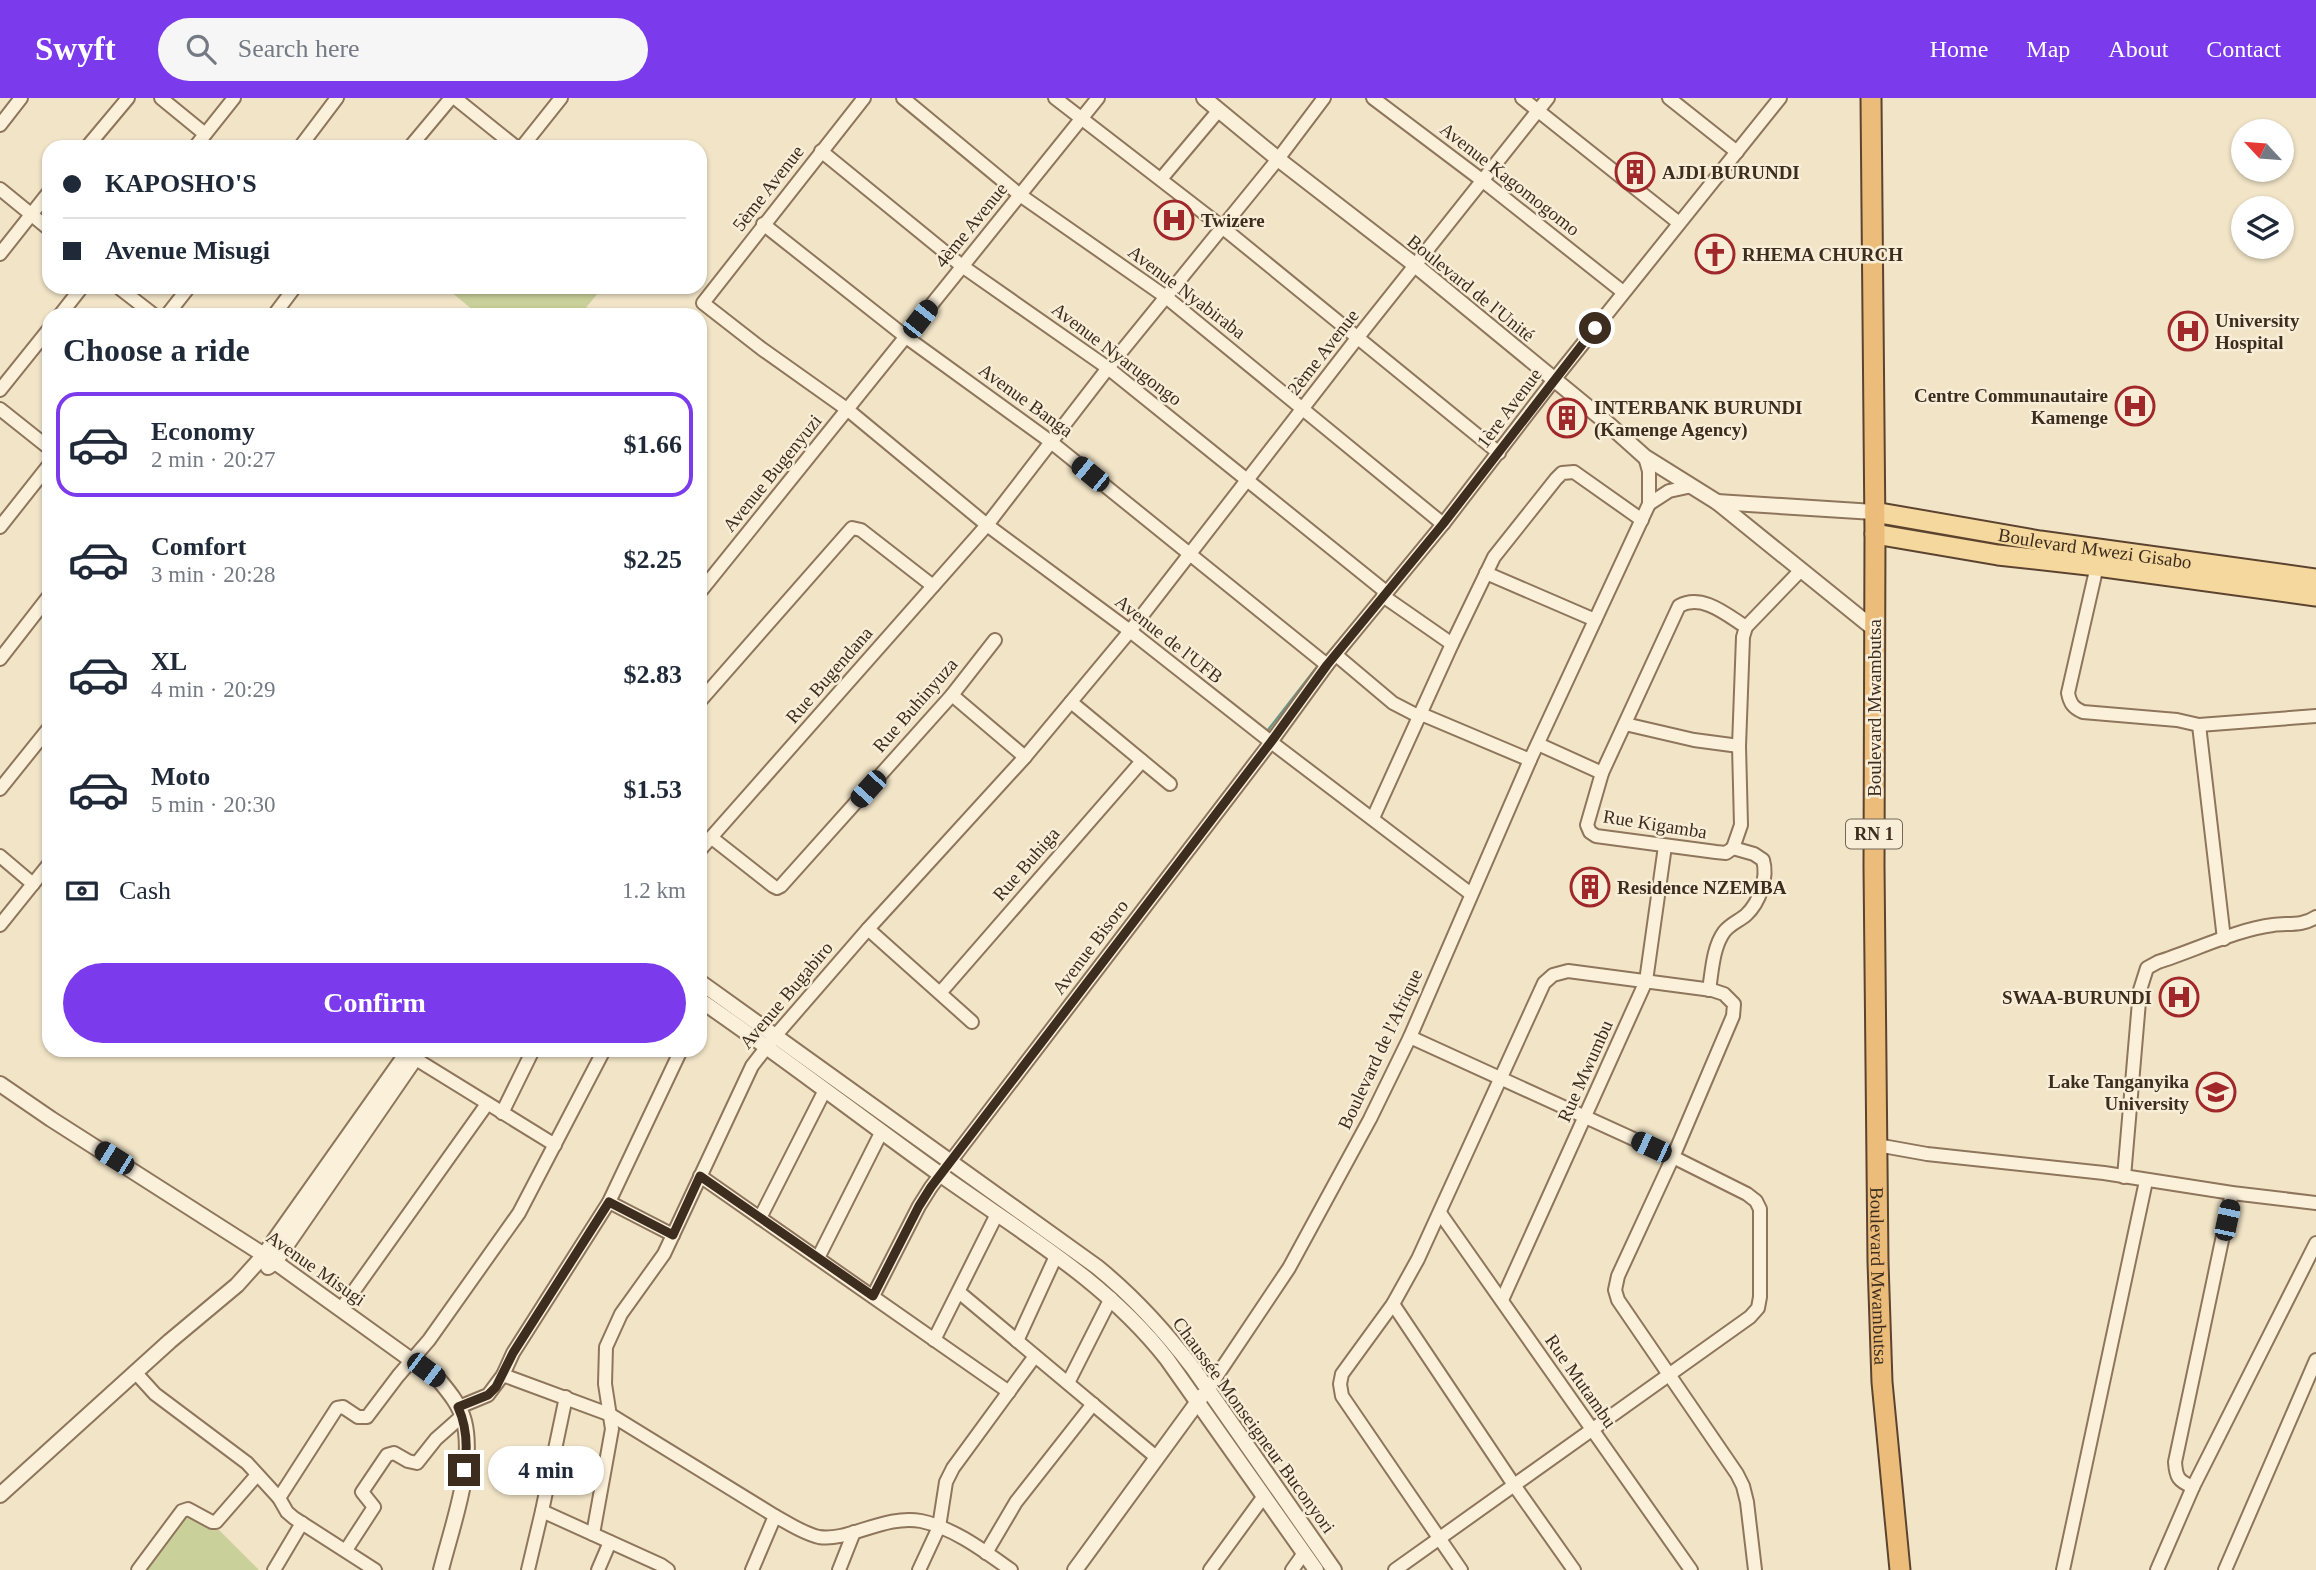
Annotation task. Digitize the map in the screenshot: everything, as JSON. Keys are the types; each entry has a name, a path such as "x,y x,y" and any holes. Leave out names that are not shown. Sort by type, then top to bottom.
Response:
{"highway":[{"name":"Boulevard Mwambutsa","path":"1871,98 1878,1262 1882,1382 1899,1570"}],"main road":[{"name":"Boulevard Mwezi Gisabo","path":"1874,512 2290,584 2316,596"},
{"name":"Boulevard Mwezi Gisabo","path":"1875,534 1998,555 2097,566 2290,584 2316,579"}],"street":[{"path":"0,125 21,98"},
{"path":"93,140 128,98"},
{"path":"161,98 205,134"},
{"path":"200,140 234,98"},
{"path":"305,140 337,98"},
{"path":"416,140 453,98 507,140"},
{"path":"528,140 561,98"},
{"name":"5ème Avenue","path":"703,303 864,98"},
{"name":"Avenue Nyabiraba","path":"903,98 1020,195 1166,297 1443,524"},
{"path":"1055,98 1222,227 1499,453"},
{"name":"4ème Avenue","path":"848,410 1098,98"},
{"name":"Boulevard de l'Unité","path":"1204,98 1415,265 1645,457 1717,502 1873,628"},
{"name":"Rue Bugendana","path":"707,843 987,525 1108,368 1278,159 1324,98"},
{"name":"Avenue Kagomogomo","path":"1373,98 1623,292"},
{"path":"1522,98 1679,223"},
{"name":"2ème Avenue","path":"1129,631 1548,98"},
{"path":"1669,98 1737,152"},
{"name":"1ère Avenue","path":"1271,742 1331,660 1443,524 1623,292 1780,98"},
{"path":"1161,179 1219,110"},
{"name":"Avenue Nyarugongo","path":"821,151 962,267 1108,368 1385,594 1452,644"},
{"path":"0,190 42,223"},
{"path":"0,254 42,201"},
{"name":"Avenue Banga","path":"764,224 906,337 1051,442 1189,553 1331,660 1387,698 1420,716 1530,760"},
{"path":"66,308 76,294"},
{"path":"127,294 144,308"},
{"path":"172,308 184,294"},
{"name":"Avenue de l'UFB","path":"703,303 848,410 987,525 1471,894"},
{"path":"0,390 42,338"},
{"path":"0,409 42,442"},
{"name":"Avenue Bugenyuzi","path":"707,583 848,410"},
{"name":"Boulevard de l'Afrique","path":"1075,1570 1203,1395 1309,1234 1365,1130 1410,1037 1530,760 1649,504 1645,457"},
{"path":"1373,818 1486,573 1503,543 1556,479 1568,471 1574,471 1642,520"},
{"path":"0,527 42,474"},
{"path":"1649,504 1669,491 1692,486"},
{"name":"Boulevard de l'Unité","path":"1717,502 1874,512"},
{"path":"707,693 852,528 861,530 933,586"},
{"path":"2097,566 2068,693 2074,708 2083,712 2177,720 2199,725 2316,716"},
{"path":"1709,990 1718,943 1725,931 1751,909 1766,871 1763,860 1754,854 1733,848 1741,825 1738,746 1742,646 1746,627 1801,570"},
{"path":"1486,573 1595,620"},
{"path":"1538,744 1602,774 1679,606 1686,601 1709,604 1746,627"},
{"path":"0,659 42,605"},
{"name":"Avenue Bugabiro","path":"593,1534 610,1442 611,1415 605,1384 606,1347 621,1314 652,1273 673,1235 743,1084 776,1035 868,929 1025,757 1129,631"},
{"name":"Rue Buhinyuza","path":"712,838 777,888 952,695 995,640"},
{"path":"952,695 1025,757"},
{"path":"1071,702 1170,784"},
{"path":"1625,724 1693,740 1738,746"},
{"path":"2199,725 2224,939"},
{"path":"0,789 42,737"},
{"name":"Avenue Bisoro","path":"873,1296 919,1206 940,1174 1271,742"},
{"name":"Rue Buhiga","path":"940,993 1142,761"},
{"name":"Rue Kigamba","path":"1602,774 1587,825 1590,832 1596,836 1726,853 1733,848"},
{"name":"Rue Mwumbu","path":"1502,1300 1646,981 1665,846"},
{"path":"0,856 33,884"},
{"path":"0,925 42,873"},
{"path":"2124,1177 2140,990 2147,968 2224,939 2273,925 2293,925 2310,921 2316,917"},
{"path":"868,929 972,1022"},
{"path":"1461,1570 1342,1396 1340,1384 1342,1374 1393,1304 1440,1213 1544,983 1553,975 1568,971 1709,990 1724,995 1734,1004 1733,1016 1673,1157 1618,1276 1615,1290 1618,1300 1743,1486 1755,1570"},
{"name":"Chaussée Monseigneur Buconyori","path":"707,987 1097,1267 1126,1291 1171,1338 1264,1496 1317,1570"},
{"name":"Chaussée Monseigneur Buconyori","path":"707,1008 766,1047 1111,1298 1203,1395 1334,1570"},
{"path":"1395,1570 1750,1317 1758,1308 1760,1297 1760,1209 1756,1201 1747,1194 1673,1157 1410,1037"},
{"path":"0,1495 135,1372 270,1258 410,1057"},
{"path":"419,1057 487,1104 555,1145"},
{"path":"502,1113 530,1057"},
{"path":"279,1498 337,1408 343,1407 358,1418 367,1417 413,1360 498,1244 519,1213 600,1057"},
{"path":"346,1550 374,1507 362,1492 387,1455 394,1453 417,1463 461,1411 488,1395 503,1375 513,1353 609,1202 678,1057"},
{"name":"Avenue Misugi","path":"0,1084 270,1258 439,1380 461,1411 467,1437 462,1484 441,1570"},
{"path":"760,1218 825,1090"},
{"path":"341,1309 487,1104"},
{"path":"818,1258 882,1131"},
{"path":"1877,1145 1927,1154 2094,1172 2316,1203"},
{"path":"700,1176 1009,1392"},
{"path":"2063,1570 2146,1181"},
{"path":"2193,1487 2180,1482 2175,1476 2175,1462 2232,1193"},
{"path":"609,1202 673,1235"},
{"name":"Rue Mutambu","path":"1440,1213 1691,1570"},
{"path":"934,1339 960,1293 997,1214"},
{"path":"2157,1570 2193,1487 2316,1243"},
{"path":"1017,1341 1056,1256"},
{"path":"960,1293 1156,1457"},
{"path":"1068,1383 1111,1298"},
{"path":"1393,1304 1574,1570"},
{"path":"919,1570 939,1527 946,1482 953,1468 1035,1356"},
{"path":"2225,1570 2316,1360"},
{"path":"135,1372 155,1394 239,1456 279,1498 287,1512 346,1550 353,1564 375,1570"},
{"path":"503,1375 611,1415 775,1516 819,1537 834,1537 878,1524 919,1521 939,1527 967,1541 1011,1570"},
{"path":"528,1570 566,1397"},
{"path":"986,1553 1016,1502 1093,1404"},
{"path":"138,1570 183,1511 188,1509 216,1522 257,1475"},
{"path":"1210,1570 1264,1496"},
{"path":"542,1511 668,1570"},
{"path":"752,1570 775,1516"},
{"path":"274,1570 302,1523"},
{"path":"839,1570 854,1532"},
{"path":"598,1570 610,1542"},
{"path":"1292,1570 1304,1553"}],"green space":[{"path":"454,294 597,294 586,308 470,308"},
{"path":"191,1502 259,1570 141,1570"}],"waterway":[{"path":"1324,658 1354,623"},
{"path":"1268,730 1320,663"}],"place":[{"name":"AJDI BURUNDI","path":"1635,172"},
{"name":"Twizere","path":"1174,220"},
{"name":"RHEMA CHURCH","path":"1715,254"},
{"name":"University Hospital","path":"2188,331"},
{"name":"Centre Communautaire Kamenge","path":"2135,406"},
{"name":"INTERBANK BURUNDI (Kamenge Agency)","path":"1567,418"},
{"name":"Residence NZEMBA","path":"1590,887"},
{"name":"SWAA-BURUNDI","path":"2179,997"},
{"name":"Lake Tanganyika University","path":"2216,1092"}],"route":[{"path":"464,1470 467,1437 464,1419 458,1407 488,1395 496,1387 513,1353 609,1202 673,1235 700,1176 873,1296 931,1187 1327,665 1443,524 1595,328"}]}
